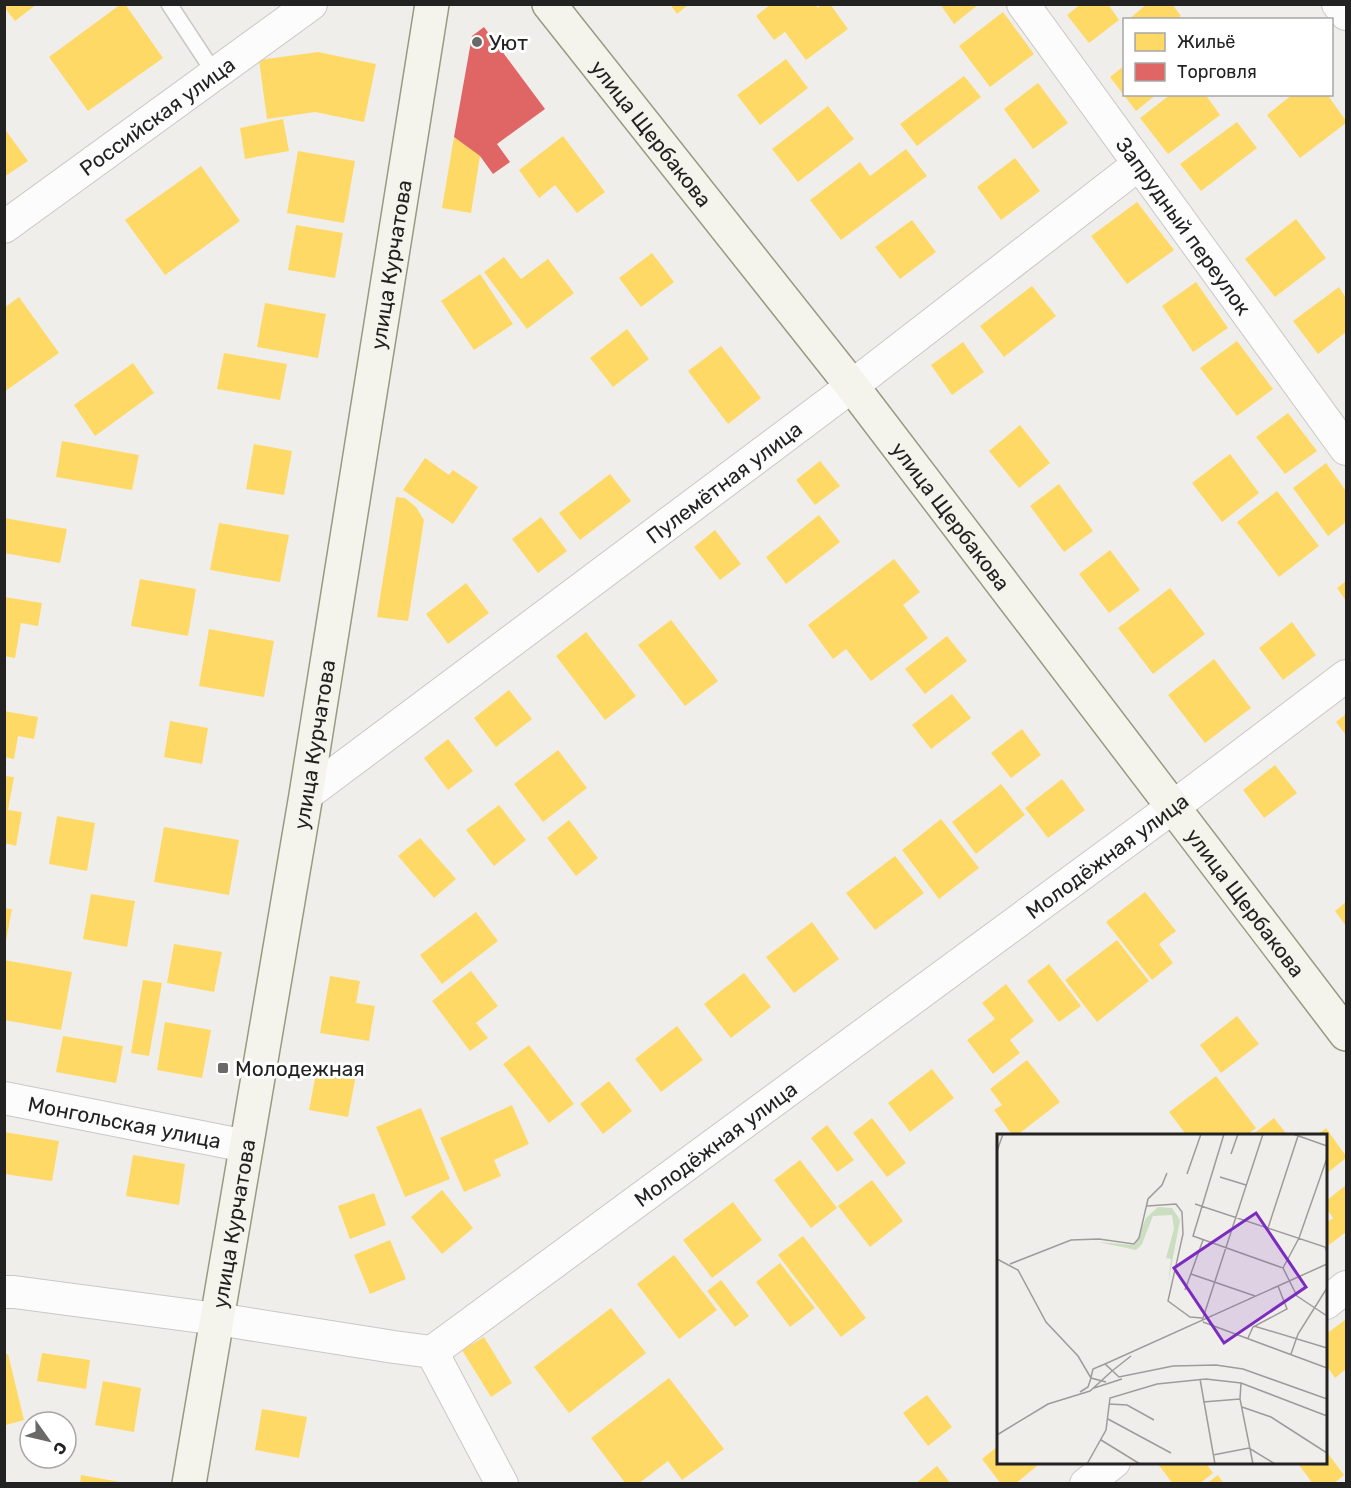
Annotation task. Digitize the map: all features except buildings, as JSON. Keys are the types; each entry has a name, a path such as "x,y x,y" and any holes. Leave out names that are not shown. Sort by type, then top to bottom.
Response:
{"street":[{"name":"Российская улица","path":"4,227 311,4"},
{"name":"улица Курчатова","path":"189,1484 306,795 432,4"},
{"name":"улица Щербакова","path":"549,4 852,386 1347,1034"},
{"name":"Запрудный переулок","path":"1023,4 1347,449"},
{"path":"1338,4 1347,14"},
{"name":"Пулемётная улица","path":"306,795 852,386 1139,164"},
{"name":"Молодёжная улица","path":"432,1352 1173,807 1347,676"},
{"name":"Монгольская улица","path":"4,1098 246,1146"},
{"path":"1327,1302 1347,1287"},
{"path":"4,1292 217,1319 432,1352 502,1484"},
{"path":"1086,1484 1111,1464"}],"lane":[{"path":"170,4 215,74"}],"place":[{"name":"Уют","path":"477,42"},
{"name":"Молодежная","path":"223,1068"}]}
